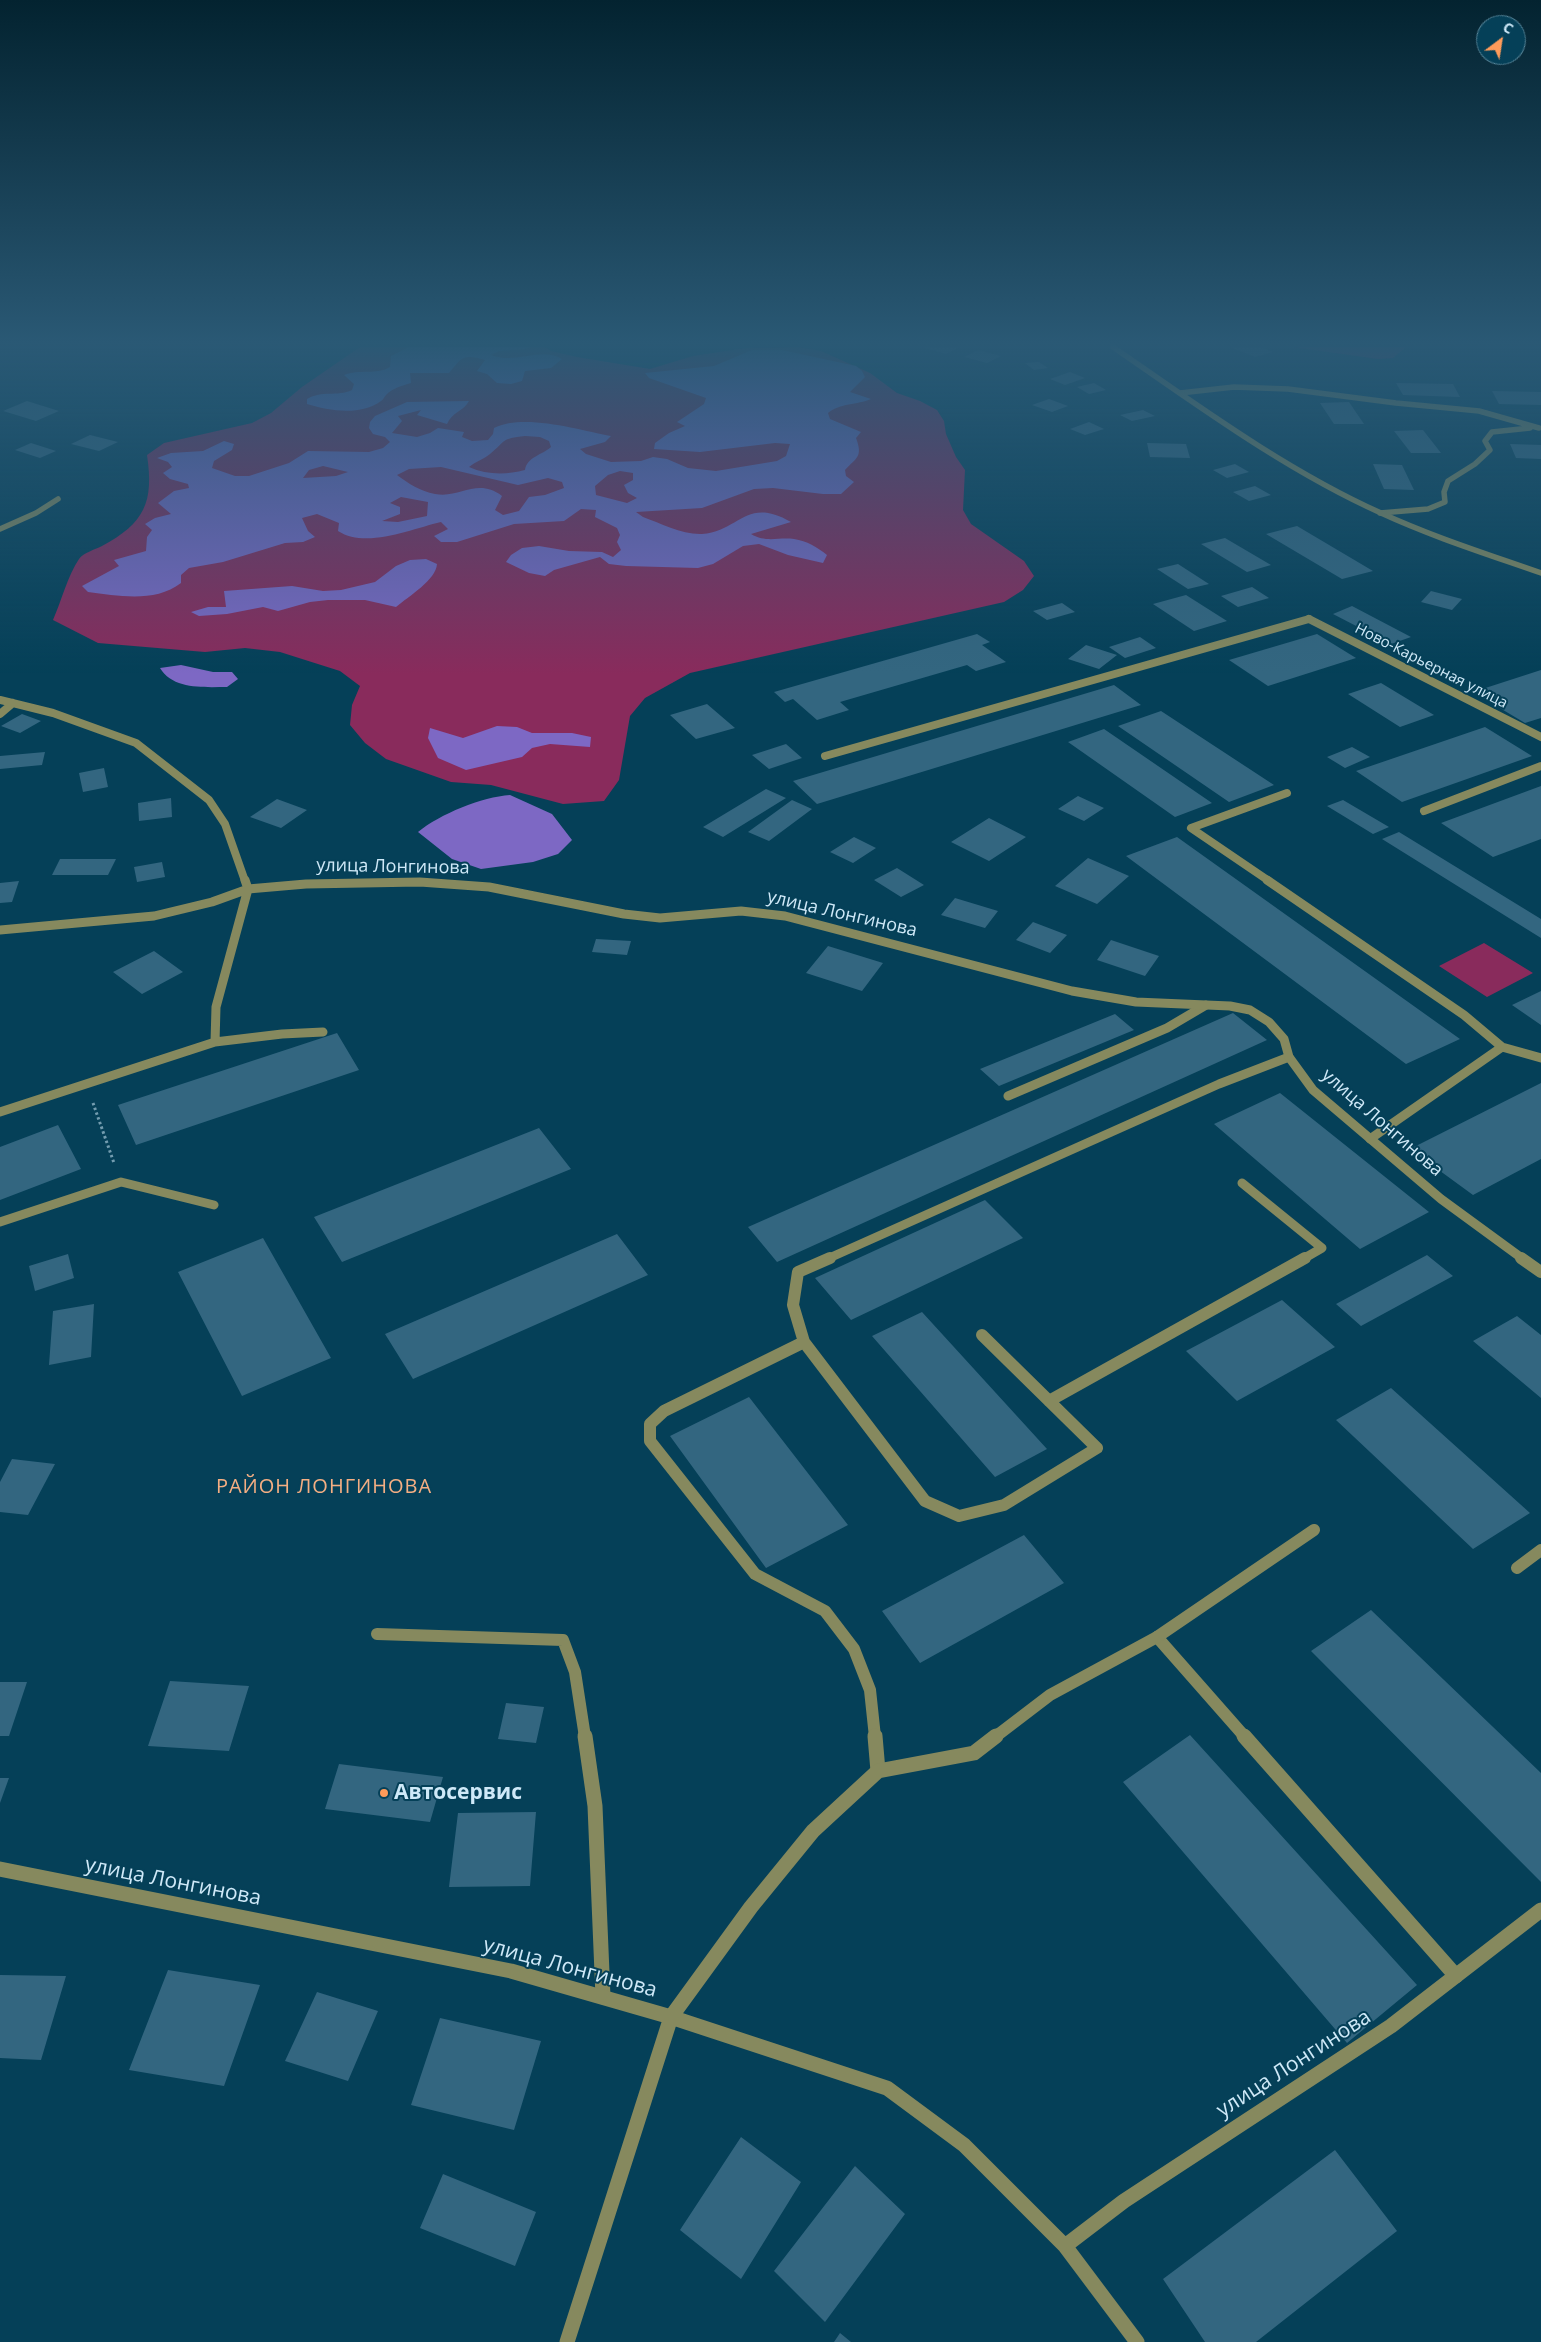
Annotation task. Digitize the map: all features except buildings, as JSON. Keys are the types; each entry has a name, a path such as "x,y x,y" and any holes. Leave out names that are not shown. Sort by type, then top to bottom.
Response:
{"street":[{"path":"1279,456 1313,478 1380,513 1439,538 1541,573"},
{"path":"1380,513 1428,509 1445,502 1444,492 1448,481 1472,469 1484,456"},
{"path":"0,529 36,513 58,499"},
{"name":"Ново-Карьерная улица","path":"825,756 1309,619 1539,735"},
{"path":"0,700 53,713 136,743 186,780 209,800 226,824 248,889 216,1007 215,1042"},
{"path":"0,714 13,703"},
{"path":"1424,811 1541,766"},
{"path":"1287,793 1191,828 1464,1015 1502,1047 1541,1058"},
{"name":"улица Лонгинова","path":"0,930 154,916 212,902 248,889 306,884 420,882 489,887 624,914 660,918 741,911 785,916 1072,991 1136,1002 1206,1005 1250,1010 1269,1022 1284,1039 1289,1057 1313,1090 1441,1199 1541,1272"},
{"path":"1008,1096 1167,1028 1206,1005"},
{"path":"0,1112 215,1042 282,1034 323,1032"},
{"path":"1370,1138 1502,1047"},
{"path":"982,1335 1097,1448 1004,1506 959,1516 925,1501 804,1342 793,1305 798,1272 1219,1084 1289,1057"},
{"path":"0,1222 121,1182 214,1205"},
{"path":"1049,1401 1322,1248 1242,1183"},
{"path":"804,1342 664,1411 650,1424 650,1441 755,1574 825,1612 854,1649 870,1690 878,1771"},
{"path":"567,2342 670,2017 751,1907 814,1832 878,1771 974,1753 1050,1695 1157,1637 1314,1530"},
{"path":"1517,1568 1541,1550"},
{"path":"377,1634 563,1640 575,1672 595,1806 603,1997"},
{"path":"1157,1637 1456,1976"},
{"name":"улица Лонгинова","path":"0,1869 511,1971 670,2017 887,2088 964,2145 1065,2246 1137,2342"},
{"name":"улица Лонгинова","path":"1065,2246 1124,2200 1391,2026 1541,1910"}],"path":[{"path":"86,1084 121,1182"}],"shaded area":[{"path":"147,456 956,456 965,470 963,510 971,524 1024,561 1034,576 1023,590 1004,602 690,673 645,698 630,716 619,780 604,801 563,804 491,785 451,782 386,759 365,743 350,725 352,705 360,686 340,671 280,652 245,648 205,652 98,643 53,620 79,559 128,529 143,510 149,486"},
{"path":"162,456 222,456 214,461 212,468 235,476 249,476 289,463 300,456 487,456 469,467 483,472 497,473 525,470 529,462 537,456 593,456 611,462 641,461 653,457 667,459 688,468 716,471 777,461 785,456 858,456 845,470 846,476 854,482 841,494 823,494 773,488 754,489 702,508 636,512 643,517 672,528 695,534 715,532 753,514 763,512 776,515 791,522 751,534 762,538 794,539 808,543 827,555 823,563 788,555 759,544 743,546 713,564 698,568 626,566 609,564 600,557 554,570 545,576 529,573 506,562 511,555 522,548 539,546 569,551 602,552 613,557 621,550 617,542 620,535 617,528 595,517 596,510 581,509 564,521 514,524 457,542 441,542 434,536 448,529 441,522 389,536 362,538 349,536 338,531 339,523 317,514 302,518 308,531 315,537 303,542 285,543 223,562 189,568 181,575 181,583 160,593 148,596 112,595 88,592 82,586 119,566 114,560 146,551 147,537 152,530 145,524 155,518 171,514 158,503 174,491 189,488 188,484 170,479 163,473 172,467 168,462 157,458","holes":["323,466 348,472 336,476 303,478 309,470","441,467 518,485 548,478 562,482 564,488 545,495 529,497 519,511 503,515 495,510 502,496 493,491 476,488 452,494 435,494 415,487 397,475 409,469","620,471 633,473 633,480 624,485 628,493 637,498 627,503 596,495 595,486 608,475","401,497 428,502 427,516 398,522 382,521 400,514 400,507 390,503"]},
{"path":"426,559 437,564 432,576 396,607 365,600 328,600 310,602 278,611 263,607 227,614 199,616 191,612 208,607 226,607 224,591 292,586 323,591 341,590 375,582 396,566 410,560"},
{"path":"181,665 213,672 232,672 238,679 227,687 190,686 173,680 160,668"},
{"path":"497,726 517,727 532,733 572,733 591,737 590,747 550,744 532,748 522,757 466,770 438,758 428,738 430,728 463,738"},
{"path":"510,795 552,814 572,840 558,854 533,862 481,869 452,859 418,832 449,813 487,799"},
{"path":"1484,943 1533,973 1487,997 1439,966"}],"place":[{"name":"Автосервис","path":"384,1793"}],"district":[{"name":"РАЙОН ЛОНГИНОВА","path":"324,1487"}]}
